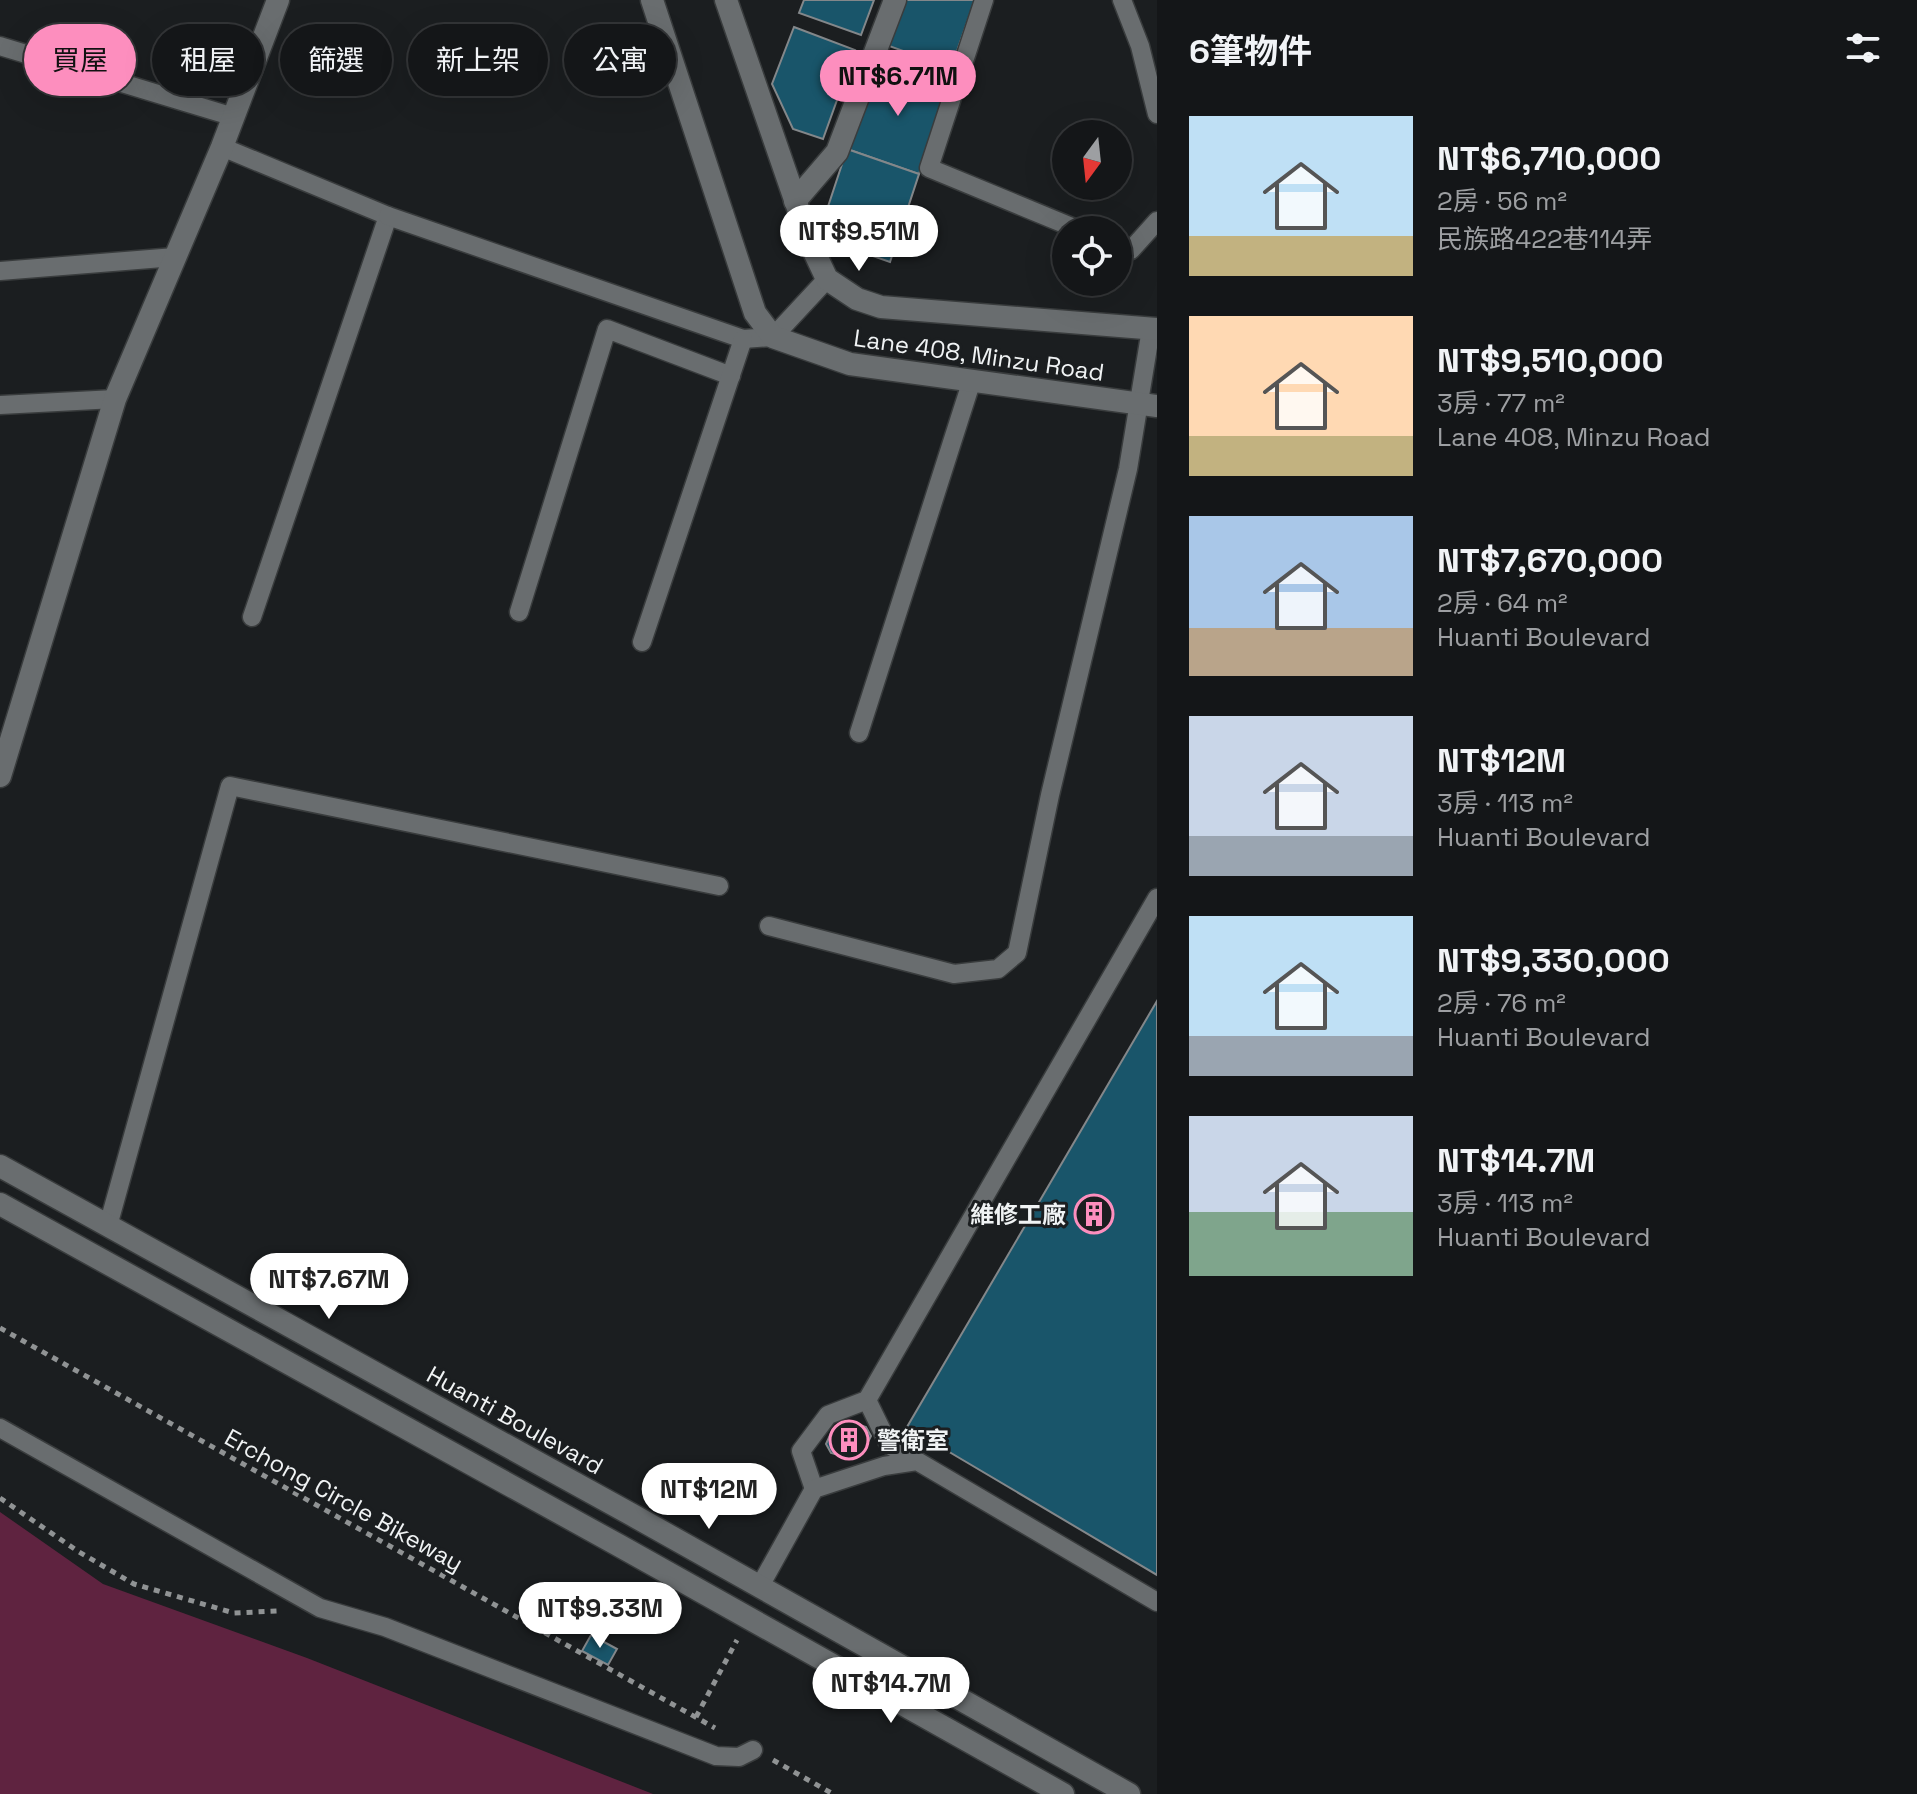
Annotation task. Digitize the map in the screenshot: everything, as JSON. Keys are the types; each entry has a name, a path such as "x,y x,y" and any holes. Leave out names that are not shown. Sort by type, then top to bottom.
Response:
{"street":[{"path":"0,776 115,399 222,147 278,0"},
{"path":"652,0 755,313 773,337"},
{"path":"726,0 810,243 827,279"},
{"path":"795,201 837,152 895,0"},
{"name":"Lane 408, Minzu Road","path":"827,279 857,299 881,307 1154,329"},
{"name":"Lane 408, Minzu Road","path":"773,337 850,364 1149,406"},
{"name":"Huanti Boulevard","path":"0,1166 636,1517 1129,1794"},
{"path":"0,1204 1063,1794"},
{"path":"620,1546 636,1517"},
{"path":"742,1616 760,1586"}],"lane":[{"path":"984,0 929,168 1052,219"},
{"path":"1122,0 1140,46 1157,114"},
{"path":"0,46 234,117"},
{"path":"222,147 388,216 743,339 773,337 827,279"},
{"path":"252,617 388,216"},
{"path":"1132,249 1157,221"},
{"path":"0,271 175,257"},
{"path":"519,612 607,329 731,376"},
{"path":"769,926 954,974 998,969 1017,953 1050,795 1128,469 1149,406 1154,329"},
{"path":"642,642 743,339"},
{"path":"859,733 971,383"},
{"path":"0,405 115,399"},
{"path":"108,1226 230,786 719,886"},
{"path":"814,1489 801,1451 828,1415 867,1400 1157,898"},
{"path":"867,1400 889,1445 1157,1602"},
{"path":"0,1428 320,1608 385,1627 716,1756 739,1757 753,1750"},
{"path":"760,1586 814,1489 884,1466 917,1461"}],"path":[{"name":"Erchong Circle Bikeway","path":"0,1328 833,1794"},
{"path":"0,1498 79,1552 134,1584 234,1613 320,1608"},
{"path":"696,1717 737,1640"}],"shaded area":[{"path":"0,1512 103,1584 307,1658 653,1794 0,1794"}],"building":[{"path":"804,0 874,0 861,35 799,13"},
{"path":"905,0 975,0 951,68 889,46"},
{"path":"794,27 855,50 823,139 793,129 772,84"},
{"path":"877,62 949,86 919,174 847,149"},
{"path":"847,149 919,174 890,262 818,237"},
{"name":"維修工廠","path":"1157,1001 1157,1575 907,1427"},
{"name":"警衛室","path":"854,1423 866,1427 871,1436 866,1446 856,1454 842,1456 831,1453 826,1444 831,1433 838,1425"},
{"path":"591,1635 617,1649 608,1665 582,1651"}],"place":[{"name":"維修工廠","path":"1094,1214"},
{"name":"警衛室","path":"849,1440"}]}
